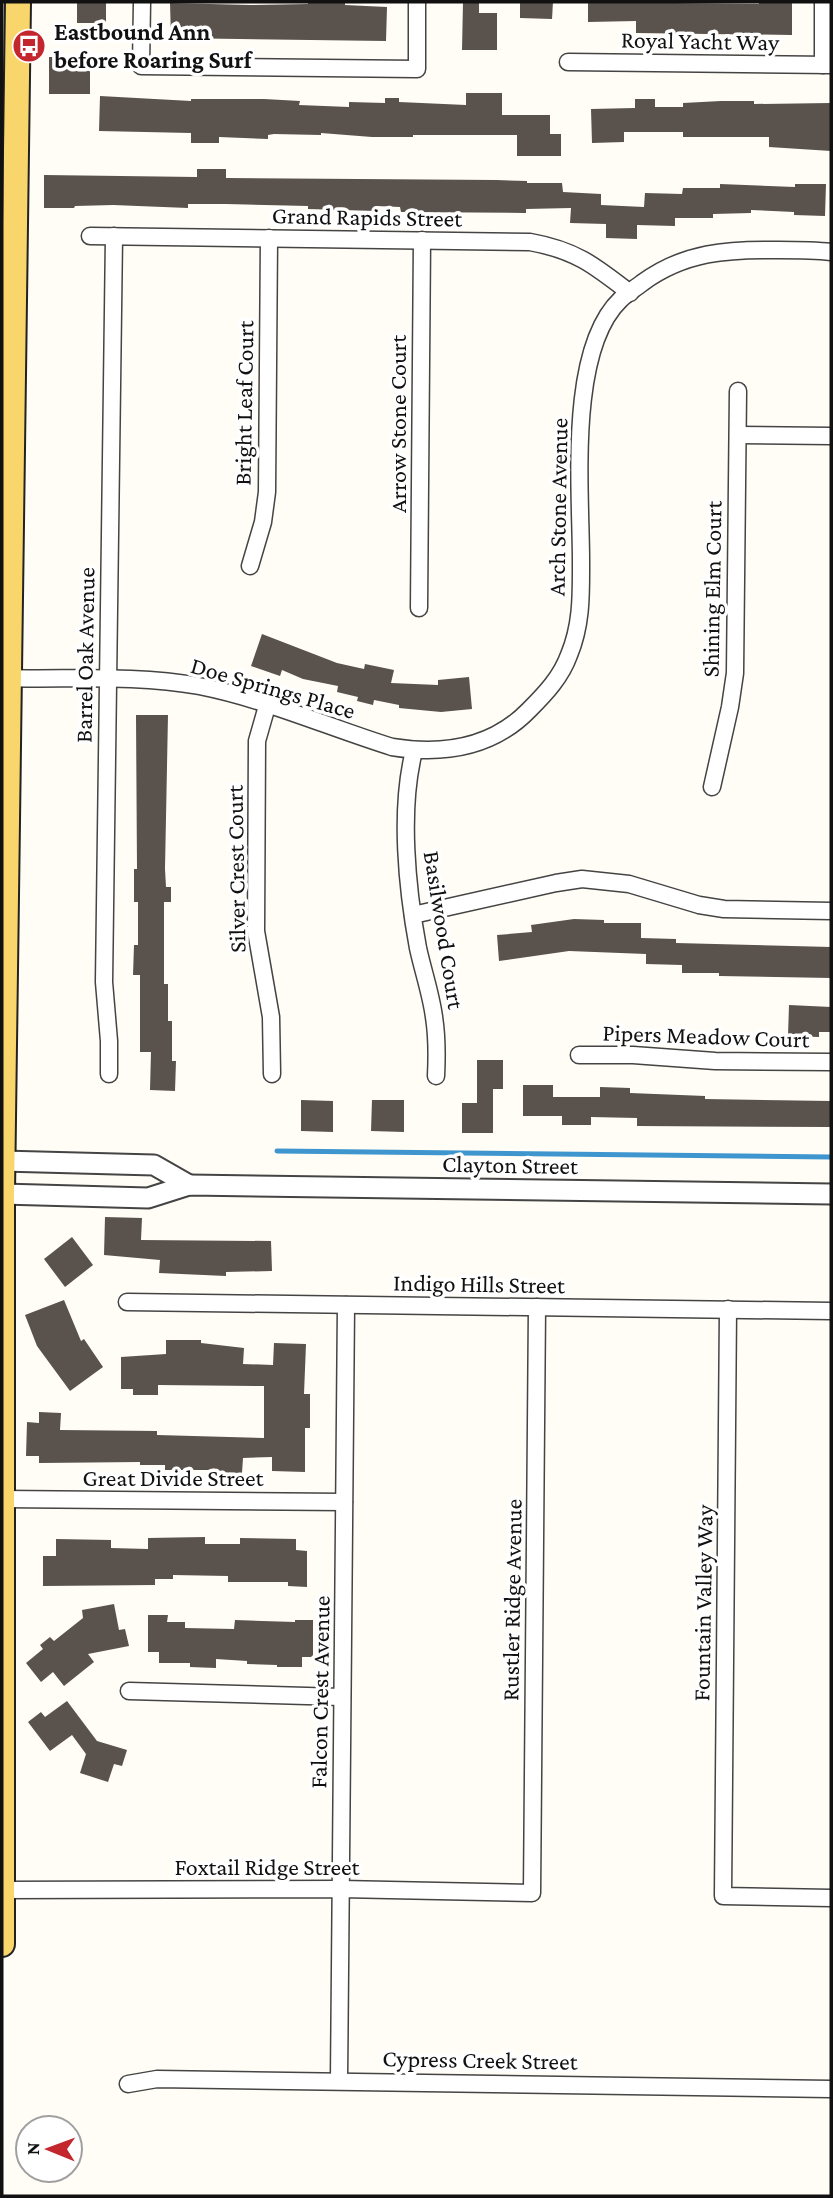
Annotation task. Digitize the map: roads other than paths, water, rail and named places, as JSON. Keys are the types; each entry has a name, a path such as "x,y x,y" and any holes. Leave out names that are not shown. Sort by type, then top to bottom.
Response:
{"main road":[{"path":"2,1944 2,1161 9,159 18,2"}],"street":[{"path":"142,2 141,66 417,69 417,2"},
{"path":"824,2 827,65"},
{"name":"Royal Yacht Way","path":"568,62 827,65"},
{"name":"Grand Rapids Street","path":"90,236 530,242 572,253 596,266 630,293"},
{"name":"Barrel Oak Avenue","path":"108,1074 109,1041 104,982 114,236"},
{"name":"Bright Leaf Court","path":"250,566 263,522 267,492 269,238"},
{"name":"Arrow Stone Court","path":"419,608 422,240"},
{"name":"Arch Stone Avenue","path":"522,718 557,679 570,654 580,616 583,390 594,344 606,318 621,298 657,272 700,254 723,250 831,252"},
{"name":"Shining Elm Court","path":"712,787 735,673 738,391"},
{"path":"738,435 831,436"},
{"name":"Doe Springs Place","path":"6,678 108,679 200,686 392,747 414,751 454,749 479,743 501,733 522,718"},
{"name":"Silver Crest Court","path":"267,706 257,741 256,931 271,1017 272,1074"},
{"name":"Basilwood Court","path":"414,751 408,776 408,881 424,974 434,1013 437,1040 436,1076"},
{"path":"413,915 582,879 648,888 699,905 724,909 831,911"},
{"name":"Pipers Meadow Court","path":"579,1055 634,1055 715,1061 831,1062"},
{"name":"Clayton Street","path":"2,1161 153,1165 189,1185"},
{"name":"Clayton Street","path":"2,1195 148,1198 189,1185 831,1194"},
{"name":"Indigo Hills Street","path":"127,1302 831,1311"},
{"name":"Falcon Crest Avenue","path":"339,2080 346,1305"},
{"name":"Rustler Ridge Avenue","path":"532,1893 537,1307"},
{"name":"Fountain Valley Way","path":"728,1309 723,1896 831,1898"},
{"name":"Great Divide Street","path":"2,1499 344,1502"},
{"path":"130,1691 342,1696"},
{"name":"Foxtail Ridge Street","path":"2,1890 341,1889 532,1893"},
{"name":"Cypress Creek Street","path":"128,2084 158,2079 339,2080 831,2089"}],"waterway":[{"path":"277,1151 831,1157"}],"place":[{"name":"Eastbound Ann before Roaring Surf","path":"29,46"}]}
